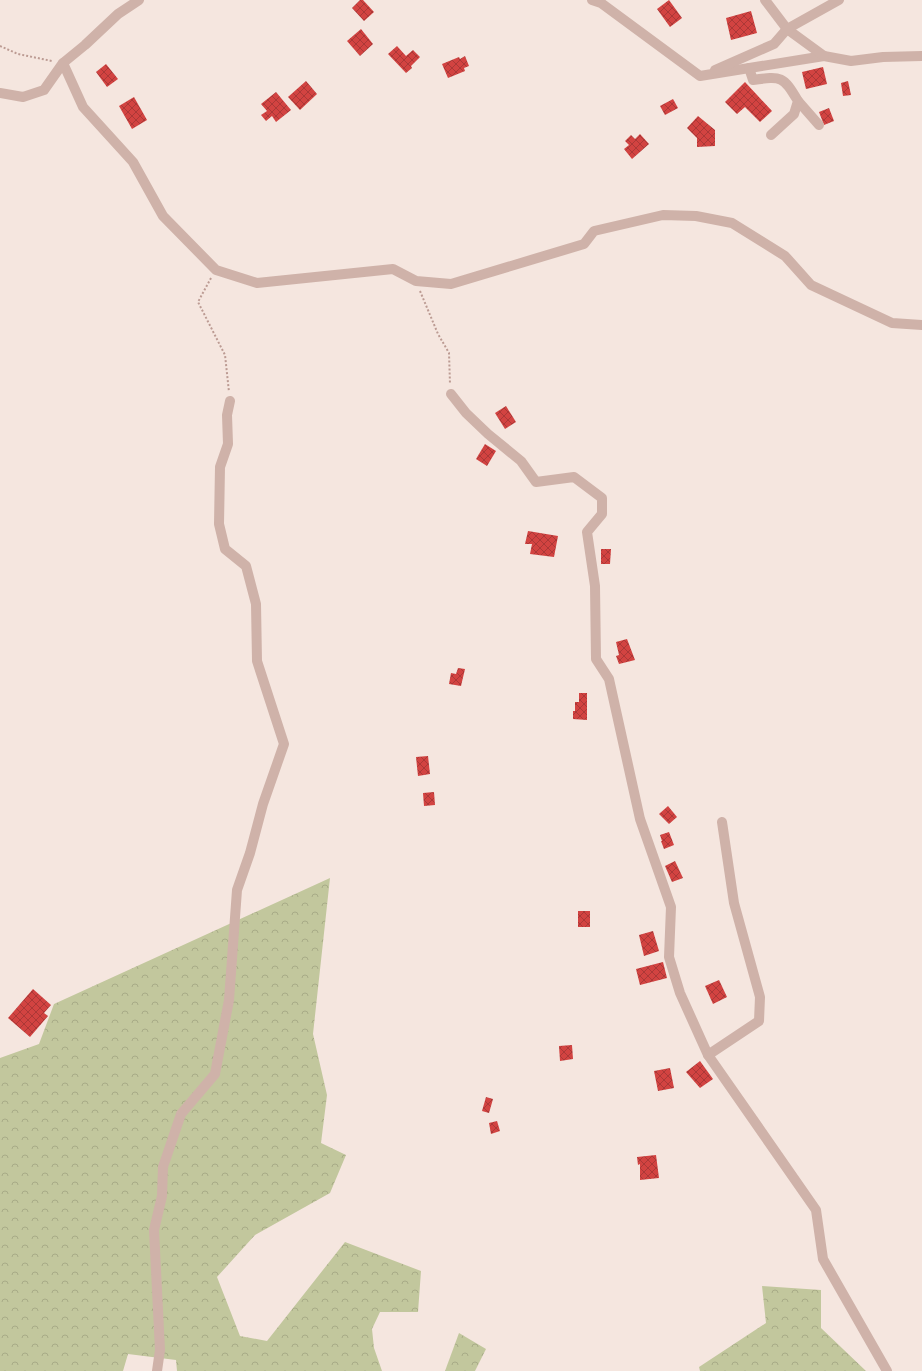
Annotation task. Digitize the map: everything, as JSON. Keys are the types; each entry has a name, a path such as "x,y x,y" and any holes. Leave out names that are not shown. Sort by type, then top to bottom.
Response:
{"street":[{"path":"0,93 23,97 44,90 63,63 118,14 139,0"},
{"path":"592,0 601,3 700,76 824,56 851,61 883,57 922,56"},
{"path":"765,0 787,29 824,56"},
{"path":"700,76 774,44 787,29 839,0"},
{"path":"63,63 83,107 133,162 162,216 216,270 258,283 393,269 416,282 451,284 584,244 594,231 663,215 696,216 732,223 785,256 811,285 892,323 922,325"},
{"path":"749,68 753,80 774,77 788,83 798,101 819,125"},
{"path":"771,135 794,114 798,101"},
{"path":"450,394 482,429 521,461 536,482 574,476 602,498 602,514 587,532 596,586 596,659 609,679 640,819 671,907 669,957 680,993 708,1055 816,1210 823,1259 887,1371"},
{"path":"157,1371 160,1350 154,1230 162,1196 163,1168 182,1114 215,1074 229,1000 237,890 250,853 263,804 284,744 258,661 256,604 246,566 225,549 219,524 220,468 228,444 227,415 230,401"},
{"path":"708,1055 759,1021 760,997 734,904 722,822"}],"path":[{"path":"0,46 18,54 63,63"},
{"path":"216,270 198,302 225,355 230,401"},
{"path":"416,282 438,334 449,353 450,394"}],"green space":[{"path":"330,878 313,1034 327,1095 321,1143 346,1155 330,1193 255,1235 217,1277 240,1336 267,1341 345,1242 421,1271 418,1312 380,1312 372,1329 374,1348 382,1371 177,1371 176,1360 128,1354 123,1371 0,1371 0,1058 39,1044 54,1004"},
{"path":"762,1286 821,1290 821,1328 866,1371 700,1371 699,1367 766,1323"},
{"path":"459,1333 486,1349 475,1371 445,1371"}],"building":[{"path":"360,0 363,0 374,12 364,21 352,8"},
{"path":"669,0 682,18 670,27 657,9"},
{"path":"751,11 757,33 731,40 726,18"},
{"path":"361,29 373,44 360,56 347,41"},
{"path":"397,46 406,56 413,50 420,57 411,66 412,68 406,73 388,54"},
{"path":"465,56 469,66 464,68 465,71 448,78 442,64"},
{"path":"106,64 118,79 107,87 96,72"},
{"path":"823,67 827,84 806,89 802,72"},
{"path":"306,81 317,94 300,110 288,97"},
{"path":"848,81 851,95 843,96 841,83"},
{"path":"745,82 772,111 760,122 745,107 737,114 725,102"},
{"path":"276,92 291,110 276,122 272,116 266,121 261,115 267,111 261,104"},
{"path":"134,97 147,120 132,129 119,106"},
{"path":"673,99 678,108 665,115 660,106"},
{"path":"829,108 834,121 824,125 819,112"},
{"path":"698,116 715,130 715,146 697,147 697,138 687,128"},
{"path":"640,134 649,144 632,159 624,149 629,145 625,141 631,135 635,139"},
{"path":"506,406 516,422 505,429 495,413"},
{"path":"485,444 496,451 487,466 476,459"},
{"path":"528,531 558,536 554,557 530,554 532,544 525,544"},
{"path":"601,549 611,549 610,564 601,564"},
{"path":"627,639 635,660 619,664 616,656 619,655 616,642"},
{"path":"458,668 465,669 461,686 449,684 451,673 456,674"},
{"path":"579,693 587,693 587,720 573,719 575,702 579,702"},
{"path":"428,756 430,774 418,776 416,757"},
{"path":"434,792 435,805 424,806 423,793"},
{"path":"668,806 677,817 669,824 659,814"},
{"path":"669,832 674,845 664,849 660,835"},
{"path":"675,861 683,878 672,882 665,866"},
{"path":"578,911 590,911 590,927 578,927"},
{"path":"653,931 659,951 644,956 639,935"},
{"path":"663,962 667,978 640,985 636,969"},
{"path":"719,980 727,997 713,1004 705,986"},
{"path":"33,989 51,1005 44,1013 48,1016 30,1037 8,1018"},
{"path":"572,1045 573,1059 560,1061 559,1046"},
{"path":"700,1061 713,1079 700,1088 686,1072"},
{"path":"670,1068 674,1088 658,1091 654,1071"},
{"path":"486,1097 493,1099 489,1113 482,1111"},
{"path":"497,1121 500,1131 491,1134 489,1123"},
{"path":"656,1155 659,1178 640,1180 640,1164 638,1165 637,1157"}]}
